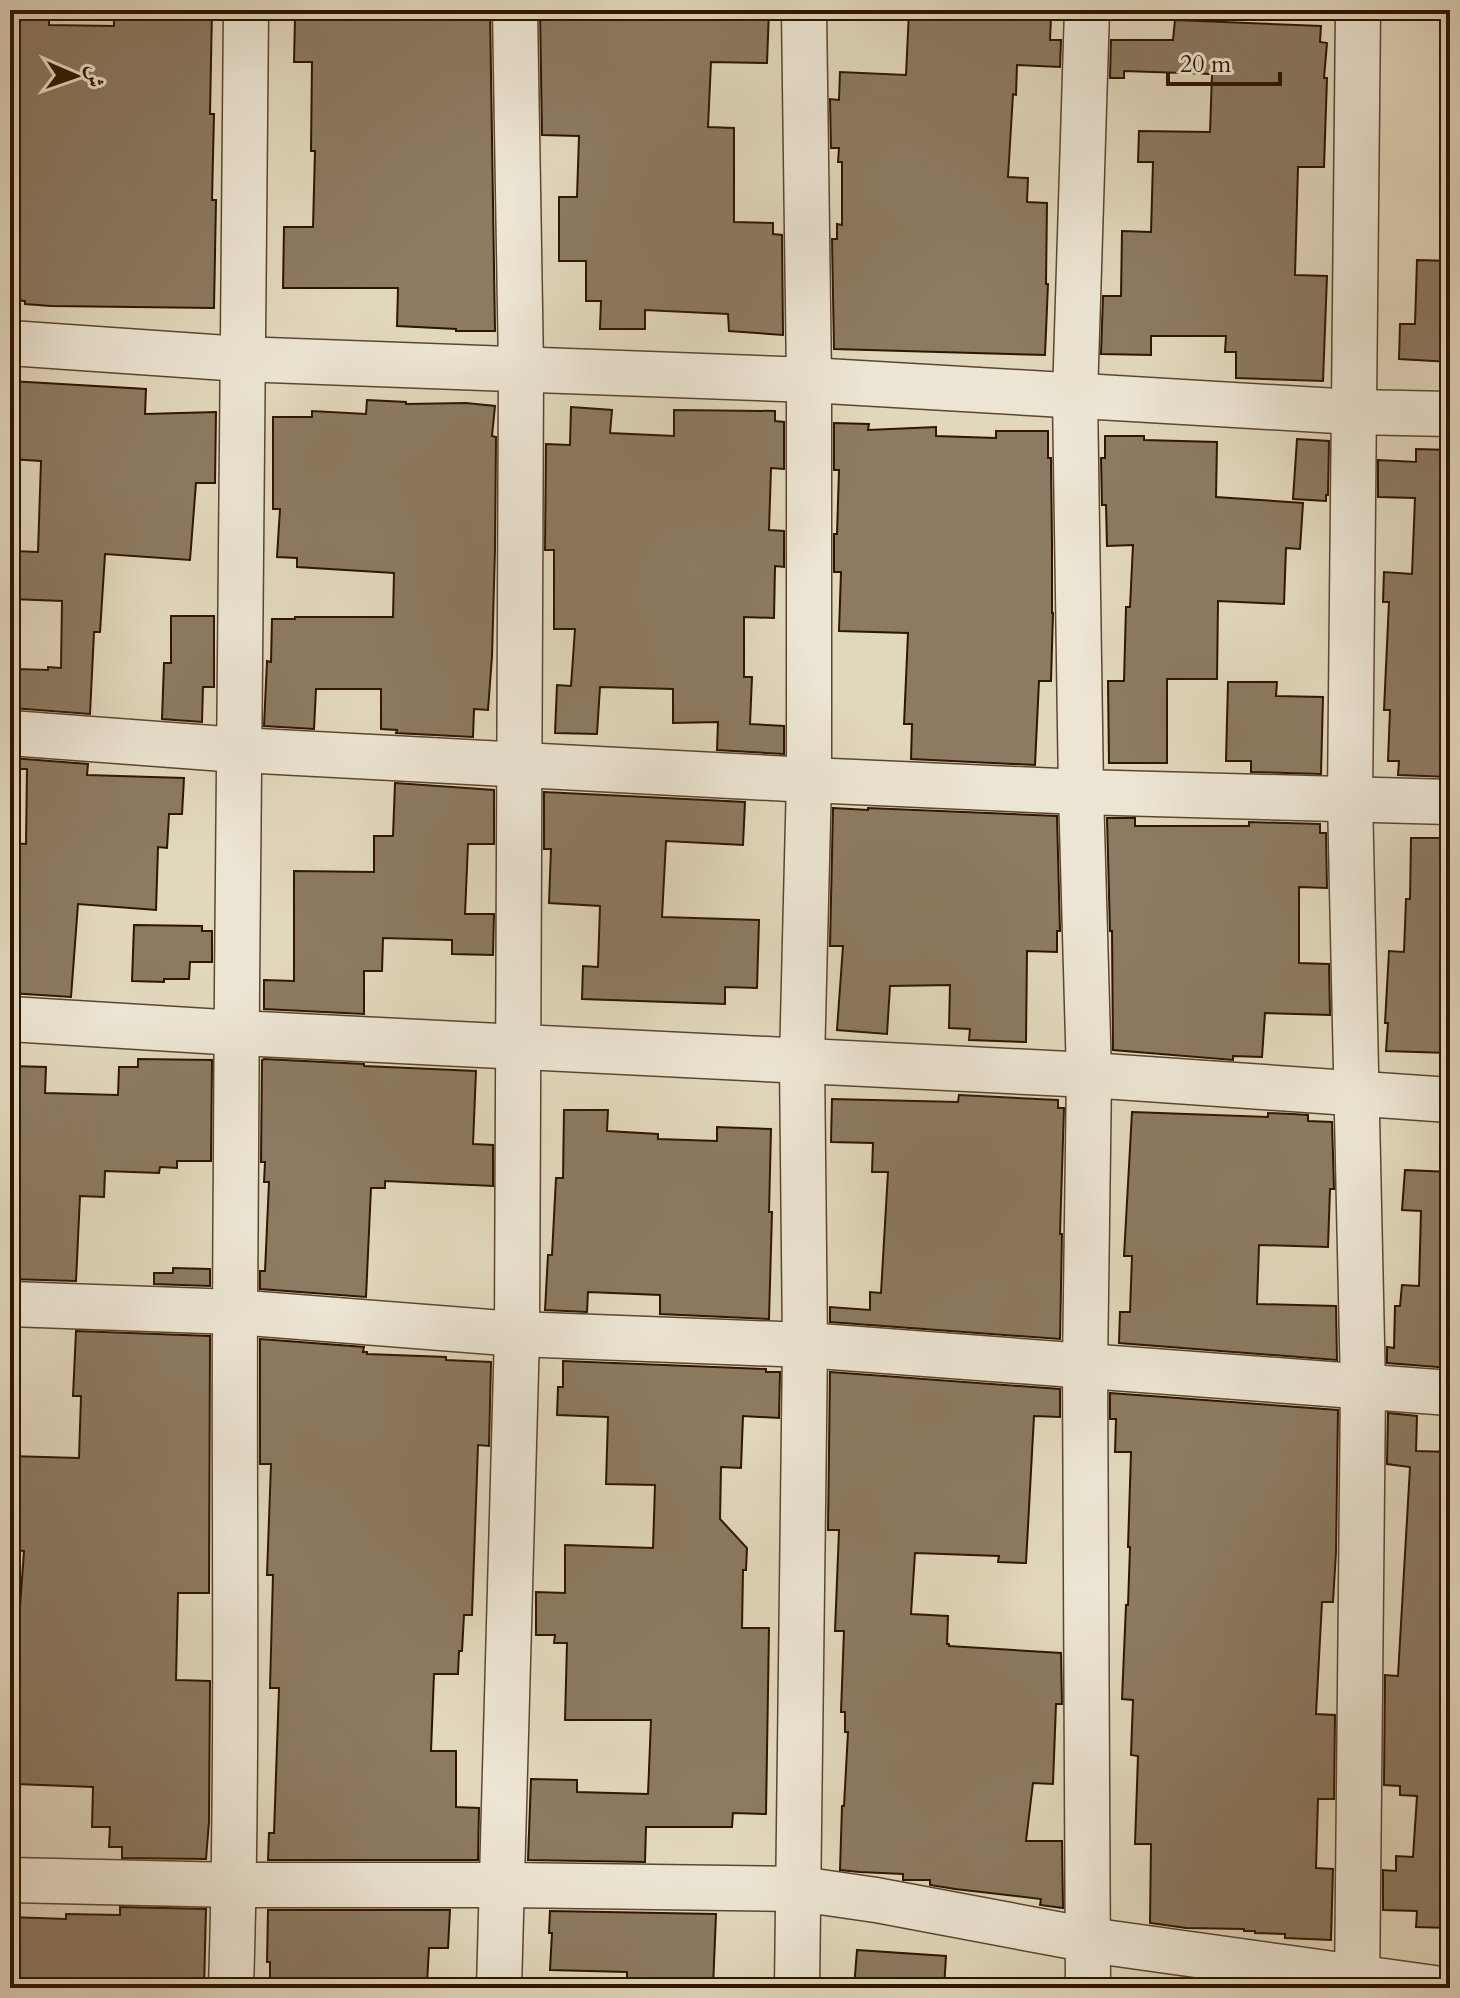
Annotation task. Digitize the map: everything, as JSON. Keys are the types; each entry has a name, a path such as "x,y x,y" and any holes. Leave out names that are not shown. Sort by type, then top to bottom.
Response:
{"street":[{"path":"231,1988 246,10"},
{"path":"499,1988 517,1334 521,368 515,10"},
{"path":"797,1988 805,1345 802,1061 809,780 809,380 804,10"},
{"path":"1087,10 1075,396 1089,1075 1085,1367 1088,1988"},
{"path":"1357,1983 1363,1388 1350,798 1358,10"},
{"path":"10,343 241,359 809,380 1354,412 1450,414"},
{"path":"10,733 238,750 809,780 1081,792 1450,802"},
{"path":"10,1019 1089,1075 1450,1100"},
{"path":"10,1304 235,1312 517,1334 805,1345 1450,1393"},
{"path":"10,1880 234,1885 800,1889 1357,1983 1434,1988"}],"building":[{"path":"114,10 212,10 210,114 214,114 212,200 216,200 214,308 51,306 10,300 10,164 13,164 14,96 10,96 10,11 49,12 49,25 114,26"},
{"path":"337,10 490,10 495,331 397,326 398,288 283,288 284,227 313,227 315,151 311,151 312,62 294,62 295,18 336,19"},
{"path":"540,10 769,10 767,63 711,62 708,127 734,128 734,222 773,223 773,234 782,235 783,335 729,331 728,314 645,310 645,329 600,329 601,301 586,301 586,261 559,261 559,197 577,197 579,136 542,135"},
{"path":"909,11 1051,17 1050,40 1061,40 1060,67 1017,65 1008,177 1028,178 1027,202 1047,203 1045,355 834,349 832,239 837,239 837,224 842,225 842,162 838,162 839,148 831,148 830,99 839,100 840,72 906,75"},
{"path":"1175,20 1321,26 1320,42 1327,43 1324,167 1298,167 1295,275 1327,276 1323,381 1236,378 1236,352 1225,352 1226,336 1151,336 1151,355 1101,354 1103,296 1121,296 1122,231 1151,232 1153,162 1138,162 1139,131 1210,132 1212,74 1124,71 1124,78 1110,78 1111,40 1173,40"},
{"path":"1417,260 1450,261 1450,362 1399,359 1400,324 1415,324"},
{"path":"10,381 146,389 145,414 216,412 215,483 196,483 190,560 105,554 100,632 94,632 90,714 12,708 16,669 61,668 62,601 12,599 14,551 38,552 41,461 10,459"},
{"path":"367,400 495,406 492,436 496,437 492,656 488,710 474,709 473,737 396,733 397,730 381,729 381,689 316,689 314,729 264,726 272,619 393,617 394,573 297,567 297,558 277,557 280,509 273,509 273,417 312,417 312,411 366,414"},
{"path":"571,407 612,410 610,433 674,436 674,410 775,411 775,421 784,422 784,469 771,468 769,530 784,531 784,567 775,566 774,618 744,617 744,677 752,677 750,724 784,726 784,754 717,750 718,722 673,723 673,689 600,687 597,734 555,733 557,685 571,686 575,629 554,629 554,550 545,550 546,444 570,445"},
{"path":"834,423 869,424 868,430 936,427 936,436 996,438 996,431 1048,431 1053,613 1051,681 1039,681 1035,765 911,759 912,724 904,724 908,633 839,631 841,572 834,572 834,534 837,534 839,470 834,470"},
{"path":"1105,436 1217,442 1216,497 1303,503 1300,549 1286,548 1284,604 1218,601 1217,679 1167,679 1167,763 1109,763 1108,681 1124,681 1126,607 1130,607 1133,545 1107,546 1101,458 1105,458"},
{"path":"1297,439 1329,441 1326,501 1293,499"},
{"path":"1416,449 1450,450 1450,777 1398,775 1399,761 1388,761 1390,710 1384,710 1389,602 1383,602 1384,572 1412,574 1415,498 1378,497 1378,460 1416,462"},
{"path":"171,616 214,616 214,687 203,687 202,722 162,719 164,663 171,663"},
{"path":"1228,682 1277,682 1276,696 1323,697 1321,774 1251,772 1251,761 1226,761"},
{"path":"11,758 88,764 87,775 184,778 182,814 169,814 167,848 158,847 156,910 78,904 71,997 10,993 16,916 10,916 10,843 26,844 27,769 10,769"},
{"path":"395,783 494,790 494,844 468,844 465,914 494,914 493,955 452,954 452,940 383,938 382,971 364,971 364,1014 264,1009 264,980 294,981 294,871 374,872 374,836 393,836"},
{"path":"544,792 745,802 743,845 666,841 662,917 759,920 757,988 725,987 725,1004 582,999 583,966 598,967 600,906 549,903 551,849 544,849"},
{"path":"833,808 1057,816 1060,931 1057,931 1057,952 1027,951 1026,1042 969,1040 970,1029 949,1028 950,985 890,986 887,1034 837,1030 843,946 830,946"},
{"path":"1107,818 1135,818 1135,826 1249,826 1249,822 1320,824 1320,833 1326,833 1327,888 1299,887 1299,963 1329,964 1330,1015 1265,1013 1262,1057 1233,1056 1233,1060 1113,1050"},
{"path":"1411,838 1450,838 1446,954 1450,954 1448,1053 1386,1051 1389,951 1404,952 1406,899 1410,899"},
{"path":"134,925 202,926 202,931 212,931 212,962 190,962 189,979 132,981"},
{"path":"138,1059 212,1060 211,1161 177,1161 177,1168 160,1167 159,1173 105,1171 104,1197 80,1196 76,1281 10,1279 10,1066 46,1067 45,1093 118,1095 119,1067 138,1067"},
{"path":"264,1059 476,1071 473,1144 493,1145 493,1186 385,1181 385,1188 371,1188 366,1297 260,1289 260,1271 265,1271 269,1182 264,1182 265,1162 261,1162"},
{"path":"959,1095 1058,1100 1058,1108 1064,1108 1060,1339 830,1322 830,1307 870,1310 870,1292 881,1293 888,1172 872,1172 873,1143 831,1142 832,1099 958,1102"},
{"path":"564,1110 608,1110 607,1131 658,1134 658,1139 717,1141 717,1127 771,1129 769,1319 660,1314 660,1295 588,1292 587,1312 545,1310 548,1255 552,1255 556,1178 563,1178"},
{"path":"1132,1112 1268,1117 1268,1113 1292,1114 1308,1115 1308,1121 1332,1122 1334,1189 1330,1189 1328,1247 1259,1245 1257,1304 1336,1306 1337,1360 1119,1343 1120,1312 1130,1312 1132,1256 1124,1256"},
{"path":"1405,1170 1450,1172 1450,1368 1387,1363 1387,1347 1394,1348 1395,1306 1400,1306 1402,1285 1419,1286 1421,1211 1402,1210"},
{"path":"173,1268 210,1269 210,1286 154,1284 154,1273 173,1273"},
{"path":"76,1331 210,1336 209,1593 178,1593 176,1680 210,1681 206,1859 122,1858 122,1847 109,1847 110,1827 92,1827 93,1787 16,1784 19,1703 18,1686 10,1686 10,1607 20,1607 24,1551 12,1550 14,1504 10,1504 10,1456 79,1458 81,1396 73,1396"},
{"path":"260,1339 364,1347 363,1352 367,1354 491,1362 489,1446 478,1445 472,1615 464,1615 458,1674 434,1674 431,1751 456,1751 456,1807 479,1808 478,1860 268,1860 269,1833 274,1833 279,1688 270,1688 273,1575 267,1575 271,1464 260,1464"},
{"path":"563,1361 780,1372 779,1418 743,1416 741,1468 721,1467 720,1519 747,1548 746,1570 743,1570 742,1628 769,1628 766,1814 733,1813 732,1827 646,1827 645,1862 528,1860 531,1779 577,1780 577,1792 648,1794 651,1720 565,1720 567,1643 554,1643 555,1635 536,1635 536,1592 565,1593 565,1545 653,1548 655,1485 606,1484 608,1417 557,1415 558,1387 563,1387"},
{"path":"830,1372 1060,1389 1060,1417 1034,1416 1026,1563 998,1562 999,1556 915,1553 911,1614 948,1616 949,1646 1061,1653 1062,1704 1056,1704 1053,1784 1033,1783 1026,1841 1062,1841 1063,1908 1040,1905 1041,1899 930,1885 930,1880 903,1880 903,1874 840,1870 848,1732 845,1732 845,1712 841,1712 844,1631 835,1631 839,1530 828,1530"},
{"path":"1110,1393 1338,1410 1333,1602 1322,1602 1316,1714 1335,1715 1334,1799 1318,1799 1316,1868 1333,1869 1331,1940 1285,1938 1285,1934 1255,1933 1244,1929 1186,1928 1150,1923 1151,1844 1135,1844 1138,1756 1131,1755 1133,1700 1122,1699 1128,1605 1131,1452 1115,1452 1116,1419 1110,1419"},
{"path":"1388,1413 1417,1416 1416,1451 1450,1452 1447,1538 1450,1538 1450,1928 1416,1927 1417,1911 1383,1910 1383,1870 1396,1871 1396,1856 1413,1857 1417,1796 1400,1795 1400,1786 1384,1785 1385,1675 1398,1676 1410,1467 1387,1464"},
{"path":"120,1907 206,1909 204,1988 18,1988 19,1957 10,1957 10,1917 66,1919 66,1914 120,1915"},
{"path":"268,1910 450,1910 448,1948 429,1948 427,1983 410,1983 409,1988 270,1988"},
{"path":"550,1911 716,1914 713,1988 627,1988 627,1972 550,1970"},
{"path":"857,1950 946,1956 944,1988 854,1988"}]}
